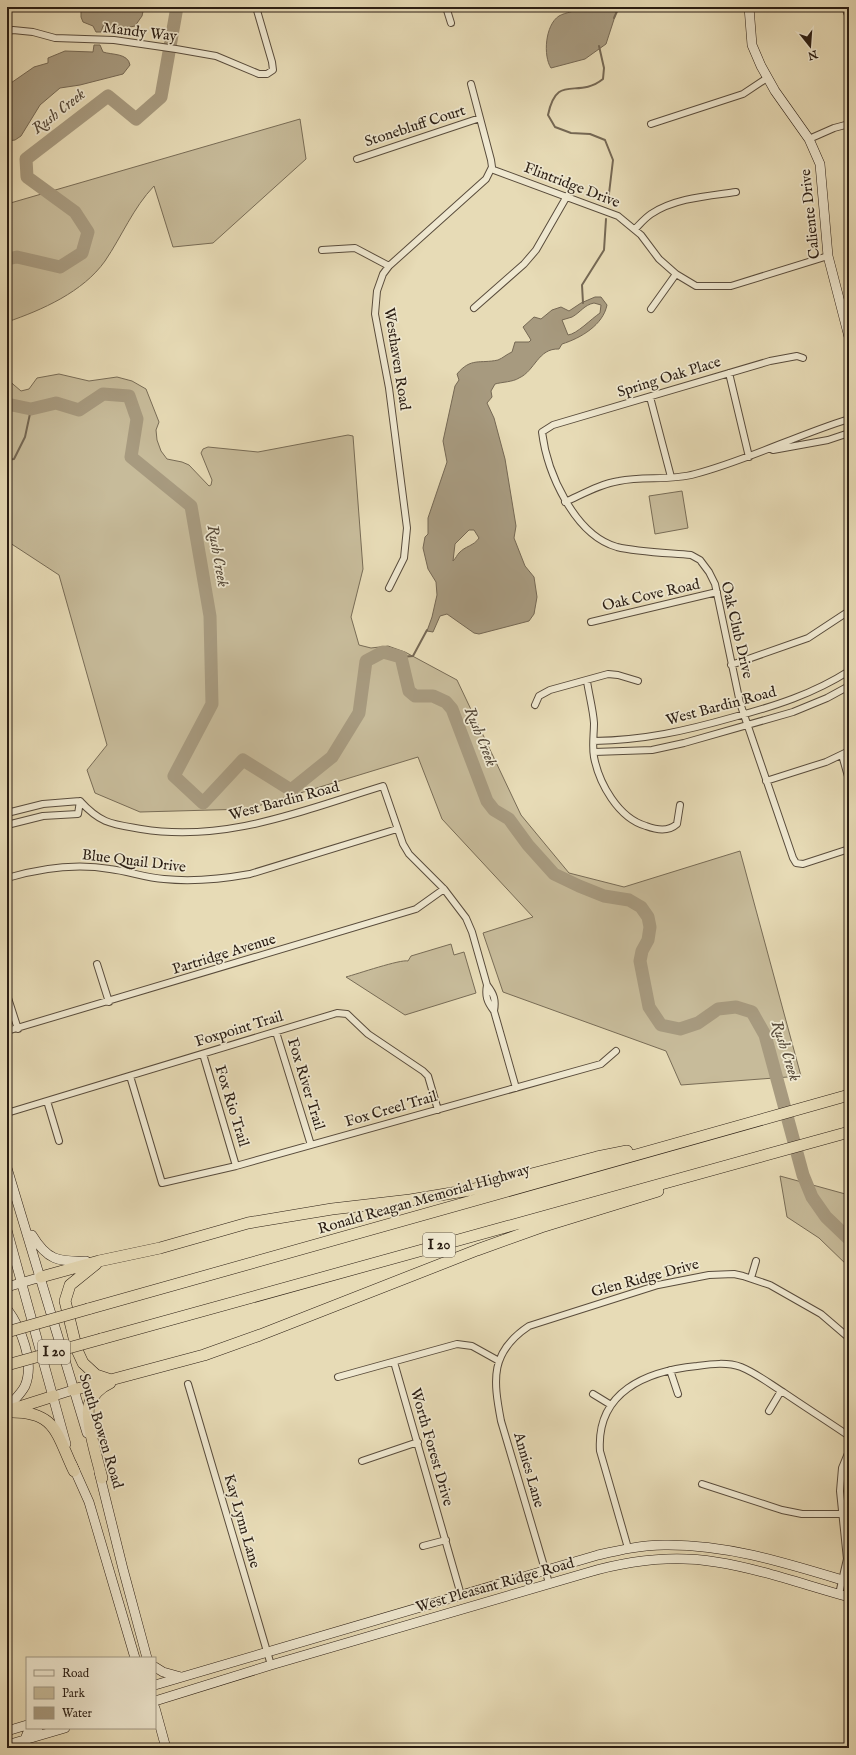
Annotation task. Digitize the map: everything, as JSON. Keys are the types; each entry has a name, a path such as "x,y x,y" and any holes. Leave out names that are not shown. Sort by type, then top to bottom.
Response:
{"highway":[{"name":"Ronald Reagan Memorial Highway","path":"7,1332 849,1095"},
{"name":"I 20","path":"7,1366 849,1132"},
{"path":"41,1277 99,1261 160,1248 248,1222 332,1209 410,1200 470,1190 597,1157 691,1139"},
{"path":"73,1390 204,1355 253,1338 477,1250 541,1227 632,1201 732,1165"},
{"path":"99,1261 70,1285 65,1301 77,1350 83,1363 96,1375 112,1380"},
{"path":"102,1478 89,1418 89,1405 94,1396 102,1387 129,1376"},
{"path":"7,1412 54,1396"},
{"path":"7,1412 30,1413 43,1418 53,1426 74,1471"}],"main road":[{"name":"Caliente Drive","path":"749,7 752,45 767,78 809,139 820,164 828,256 849,338"},
{"name":"South Bowen Road","path":"7,1168 26,1226 73,1390 102,1478 121,1562 147,1657"},
{"path":"26,1226 36,1242 47,1254 52,1257 67,1262 99,1261"},
{"path":"7,1265 8,1233"},
{"path":"8,1233 74,1471 89,1502 135,1657"},
{"path":"7,1287 41,1277"},
{"path":"7,1309 22,1338 26,1352 28,1372 25,1386 7,1408"},
{"path":"54,1396 73,1390"},
{"name":"West Pleasant Ridge Road","path":"156,1685 461,1595 628,1548 665,1545 714,1548 775,1560 846,1581"},
{"name":"West Pleasant Ridge Road","path":"156,1701 271,1665 592,1571 627,1563 655,1560 715,1561 747,1568 849,1597"},
{"path":"108,1568 121,1562"},
{"path":"156,1668 162,1672 182,1677"},
{"path":"156,1712 166,1748"},
{"path":"7,1731 26,1725"},
{"path":"25,1739 28,1732 36,1729"},
{"path":"7,1745 61,1729"},
{"path":"155,1729 162,1734"}],"street":[{"name":"Mandy Way","path":"7,32 13,30 33,32 55,38 114,40 165,47 216,56 259,74 268,74 273,70 272,62 256,7"},
{"path":"446,7 451,23"},
{"path":"845,7 849,18"},
{"path":"651,124 743,94 767,78"},
{"path":"471,84 491,160 491,170"},
{"name":"Stonebluff Court","path":"357,159 480,118"},
{"path":"809,139 849,124"},
{"name":"Flintridge Drive","path":"491,170 567,196 618,216 635,229 659,259 676,274 696,286 731,286 828,256"},
{"name":"Westhaven Road","path":"389,588 404,558 407,528 389,388 375,314 377,291 383,274 389,266 486,179 491,170"},
{"path":"635,229 649,215 661,208 699,197 736,192"},
{"path":"474,308 524,264 536,250 567,196"},
{"path":"322,250 356,248 366,252 389,266"},
{"path":"651,309 676,274"},
{"name":"Spring Oak Place","path":"544,429 770,361 797,356 803,358"},
{"path":"729,373 750,456"},
{"path":"650,396 671,478"},
{"path":"764,452 824,426 849,419"},
{"name":"Oak Club Drive","path":"544,429 542,432 543,438 556,482 565,502 597,538 618,547 691,555 700,560 709,572 718,592 731,665 744,715 795,861 798,864 803,864 849,849"},
{"path":"565,502 604,485 620,481 671,478 694,474 764,452 828,440 849,433"},
{"name":"Oak Cove Road","path":"591,622 718,592"},
{"path":"731,665 808,638 849,611"},
{"name":"West Bardin Road","path":"594,741 648,738 681,732 744,715 811,692 849,671"},
{"path":"535,704 539,696 550,690 608,674 618,675 638,681"},
{"path":"587,681 594,723 594,752 598,773 605,788 617,805 626,814 642,825 657,830 673,827 679,819 680,805"},
{"name":"West Bardin Road","path":"594,752 652,750 684,744 793,712 827,698 849,686"},
{"path":"766,780 826,762 849,751"},
{"path":"842,755 849,780"},
{"name":"West Bardin Road","path":"80,802 91,814 109,824 186,834 239,828 383,786 397,830"},
{"path":"7,813 43,804 80,802 78,814 43,816 7,826"},
{"path":"397,830 409,854 444,889 468,922 487,985 485,994 488,1004 494,1011 516,1088"},
{"name":"Blue Quail Drive","path":"7,878 32,871 88,866 163,879 190,880 225,878 250,874 397,830"},
{"name":"Partridge Avenue","path":"7,1031 18,1029 416,909 444,889"},
{"path":"97,964 108,1002"},
{"path":"7,995 18,1029"},
{"name":"Foxpoint Trail","path":"7,1113 337,1013 346,1014 368,1034 428,1076 438,1110"},
{"name":"Fox River Trail","path":"276,1032 311,1145"},
{"name":"Fox Creel Trail","path":"130,1076 162,1183 236,1166 601,1064 616,1051"},
{"name":"Fox Rio Trail","path":"203,1054 236,1166"},
{"path":"46,1101 59,1141"},
{"path":"751,1278 756,1261"},
{"name":"Glen Ridge Drive","path":"499,1362 502,1352 508,1343 518,1333 529,1326 658,1285 710,1275 734,1274 770,1285 820,1314 849,1338"},
{"path":"338,1377 457,1344 472,1346 499,1362"},
{"name":"Worth Forest Drive","path":"394,1362 461,1595"},
{"name":"Annies Lane","path":"499,1362 495,1382 501,1421 549,1584"},
{"path":"628,1548 600,1451 599,1435 602,1422 611,1405 631,1386 660,1372 708,1364 730,1364 753,1373 849,1436"},
{"path":"670,1370 678,1394"},
{"name":"Kay Lynn Lane","path":"188,1384 271,1665"},
{"path":"769,1411 781,1391"},
{"path":"593,1394 611,1405"},
{"path":"362,1461 418,1442"},
{"path":"839,1594 846,1581 847,1551 840,1490 842,1468 849,1451"},
{"path":"702,1484 782,1510 802,1514 842,1514"},
{"path":"423,1546 446,1540"}],"green space":[{"path":"300,119 306,159 213,243 173,247 154,186 140,203 111,252 96,272 74,291 61,299 34,312 7,322 7,204"},
{"path":"59,374 89,381 117,377 132,381 146,389 159,422 156,430 157,440 161,451 167,459 189,465 209,486 211,485 212,480 201,453 203,449 208,447 258,452 348,435 353,436 363,569 351,617 359,645 371,648 388,646 405,652 457,680 521,815 569,873 624,887 740,851 801,1076 681,1085 666,1051 503,992 483,933 533,917 442,819 418,757 248,809 140,812 95,793 87,770 107,745 59,575 7,541 7,379 21,391 29,389 37,378"},
{"path":"682,491 688,528 655,534 649,496"},
{"path":"451,944 454,955 464,952 476,993 405,1015 346,977 388,964 408,961 411,956"},
{"path":"780,1176 849,1195 849,1267 819,1238 787,1217"}],"water":[{"path":"81,7 144,7 142,16 135,26 125,28 103,26 101,32 96,32 93,26 83,22 81,17"},
{"path":"582,7 618,7 606,44 585,59 551,68 548,63 546,49 548,33 554,20 559,16"},
{"path":"94,45 100,45 103,52 123,56 129,61 130,65 123,74 80,85 60,88 40,105 21,136 15,140 7,141 8,85 34,67 48,63 48,58 65,51 93,52"},
{"path":"595,297 601,297 607,305 601,319 590,330 562,344 559,349 546,352 524,375 519,378 495,384 491,391 492,397 487,403 494,418 505,459 516,526 514,538 525,566 534,577 537,597 534,614 529,621 479,634 474,633 447,614 440,616 433,632 427,631 437,595 436,582 428,569 423,548 425,537 428,534 428,518 447,462 443,441 455,386 459,380 457,374 471,363 500,359 512,352 515,342 529,342 531,340 523,327 534,317 541,319 552,310 561,307 569,311 581,303","holes":["594,303 601,305 600,313 580,329 568,335 562,320 572,317 588,305","469,530 474,530 479,538 475,543 461,551 453,561 455,544"]}],"waterway":[{"name":"Rush Creek","path":"7,259 17,257 60,267 82,253 88,232 75,212 27,177 26,159 108,96 136,119 161,97 177,7"},
{"path":"614,18 619,7"},
{"path":"599,46 604,68 603,79 594,85 563,90 557,94 552,102 548,115 555,127 571,133 590,134 605,140 613,160 608,202"},
{"path":"583,303 582,285 604,250 606,219"},
{"name":"Rush Creek","path":"7,404 31,409 56,403 79,410 103,394 129,396 137,419 131,457 191,506 210,616 212,704 174,776 203,803 243,760 291,790 332,757 359,713 366,661 383,652 401,657 409,691 415,696 433,696 446,702 452,709 487,801 494,810 509,819 528,845 554,874 604,896 629,900 641,907 648,917 650,927 648,940 642,951 640,961 649,1007 661,1025 680,1029 698,1023 718,1009 736,1007 752,1012 765,1035 803,1175 812,1197 826,1217 849,1239"},
{"path":"7,460 14,459 25,437 31,409"},
{"path":"401,657 413,656 427,630"}]}
